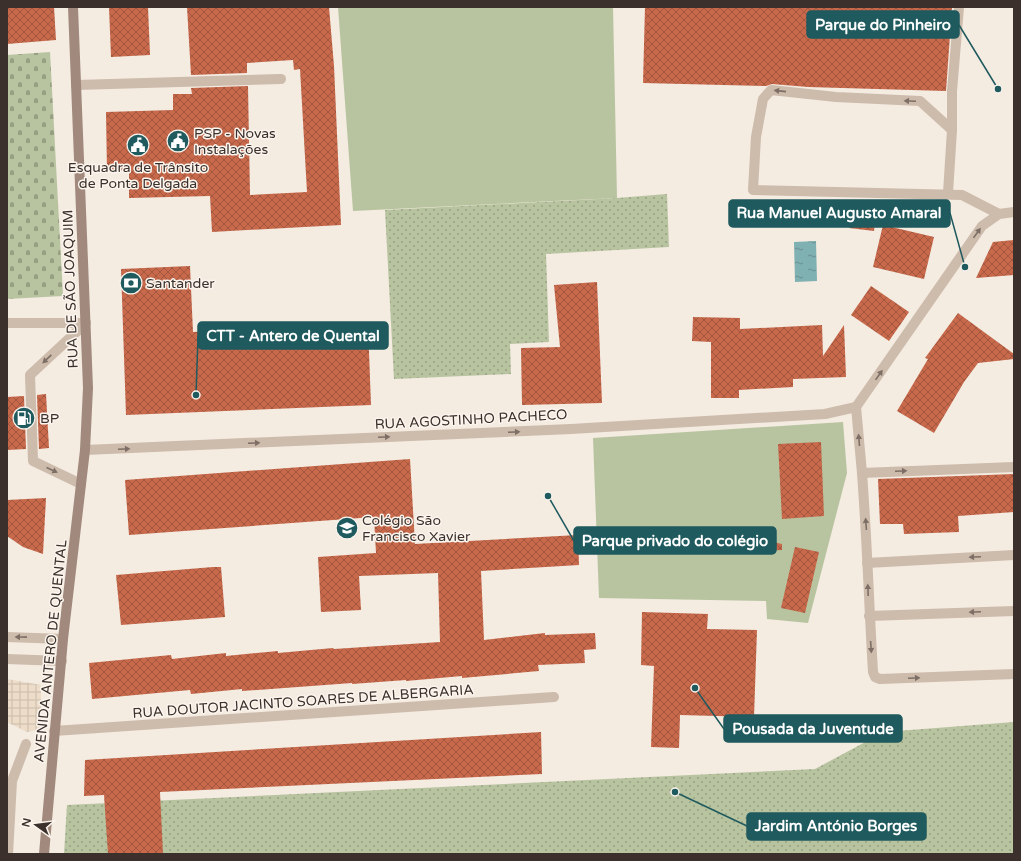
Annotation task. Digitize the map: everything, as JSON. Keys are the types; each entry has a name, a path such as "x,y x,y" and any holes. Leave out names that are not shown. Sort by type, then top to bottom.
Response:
{"main road":[{"name":"RUA DE SÃO JOAQUIM","path":"73,7 88,388 85,450"},
{"name":"AVENIDA ANTERO DE QUENTAL","path":"44,854 63,638 85,450"}],"street":[{"path":"948,193 952,130 952,91 959,7"},
{"path":"76,85 281,79"},
{"path":"952,130 920,101 836,97 771,90 763,99 756,137 753,190 962,194 999,214"},
{"path":"1014,212 999,214 982,226 856,407 862,473 869,616 873,672 875,677 880,679 1014,674"},
{"path":"7,324 86,323"},
{"path":"81,484 33,461 30,375 86,323"},
{"name":"RUA AGOSTINHO PACHECO","path":"85,450 618,426 825,414 856,407"},
{"path":"862,473 1014,467"},
{"path":"867,563 1014,555"},
{"path":"869,616 1014,611"},
{"path":"7,637 63,638"},
{"path":"7,659 62,660"},
{"name":"RUA DOUTOR JACINTO SOARES DE ALBERGARIA","path":"54,731 99,730 554,697"},
{"path":"8,854 12,781 26,744"}],"green space":[{"path":"338,7 613,7 617,198 353,211"},
{"path":"50,52 63,296 7,299 7,55"},
{"path":"667,194 669,247 546,254 549,342 510,344 511,374 394,379 385,210"},
{"path":"843,422 847,473 808,623 767,619 766,601 599,598 593,438"},
{"path":"1014,722 1014,854 64,854 67,805 815,769 884,732"}],"shaded area":[{"path":"7,679 41,685 41,729 27,732 7,722"}],"water":[{"path":"816,241 817,281 795,282 794,242"}],"building":[{"path":"7,7 54,7 56,40 7,44"},
{"path":"109,7 148,7 150,55 111,57"},
{"path":"187,7 329,7 334,66 341,225 212,232 210,196 129,198 129,170 107,171 106,112 173,110 173,94 192,94 191,88 248,86 250,195 307,192 300,69 294,70 293,60 247,63 247,73 191,75"},
{"path":"645,7 952,7 946,91 808,87 772,84 766,86 643,83"},
{"path":"851,211 876,214 874,231 849,228"},
{"path":"883,225 934,237 924,279 873,267"},
{"path":"1014,240 1014,275 976,278 993,242"},
{"path":"190,266 193,332 368,325 371,405 126,415 121,269"},
{"path":"597,282 602,403 522,405 521,348 560,347 554,285"},
{"path":"871,286 909,312 889,341 851,315"},
{"path":"958,313 1014,354 1014,359 978,363 964,382 934,433 897,411 928,359 925,358"},
{"path":"693,317 740,318 740,329 822,325 823,356 844,325 846,377 793,379 793,387 739,390 739,398 711,398 711,342 692,341"},
{"path":"46,394 49,448 39,449 37,395"},
{"path":"24,396 26,449 7,450 7,397"},
{"path":"821,442 824,516 782,519 778,444"},
{"path":"410,459 415,544 578,535 579,565 481,571 484,640 545,633 545,635 595,633 596,649 584,650 585,663 538,665 539,671 462,678 462,676 242,691 242,689 191,694 190,690 92,699 89,663 171,655 172,659 226,653 226,656 278,651 278,653 333,648 440,642 438,573 359,576 361,610 321,612 318,557 376,553 374,517 129,535 125,480"},
{"path":"1014,474 1014,512 958,516 959,532 904,534 903,524 880,524 878,479"},
{"path":"46,498 43,554 23,547 7,536 7,500"},
{"path":"732,533 782,544 782,550 733,552"},
{"path":"795,547 819,552 805,613 781,608"},
{"path":"221,567 225,617 121,625 116,575"},
{"path":"642,612 708,614 707,629 757,630 754,717 680,715 679,748 651,747 654,666 641,665"},
{"path":"541,732 542,774 160,792 163,854 108,854 104,795 84,796 85,760"}],"place":[{"name":"Parque do Pinheiro","path":"998,89"},
{"name":"PSP - Novas Instalações","path":"178,141"},
{"name":"Esquadra de Trânsito de Ponta Delgada","path":"138,145"},
{"name":"Rua Manuel Augusto Amaral","path":"965,267"},
{"name":"Santander","path":"131,283"},
{"name":"CTT - Antero de Quental","path":"196,395"},
{"name":"BP","path":"24,418"},
{"name":"Parque privado do colégio","path":"548,496"},
{"name":"Colégio São Francisco Xavier","path":"347,528"},
{"name":"Pousada da Juventude","path":"695,688"},
{"name":"Jardim António Borges","path":"675,792"}]}
